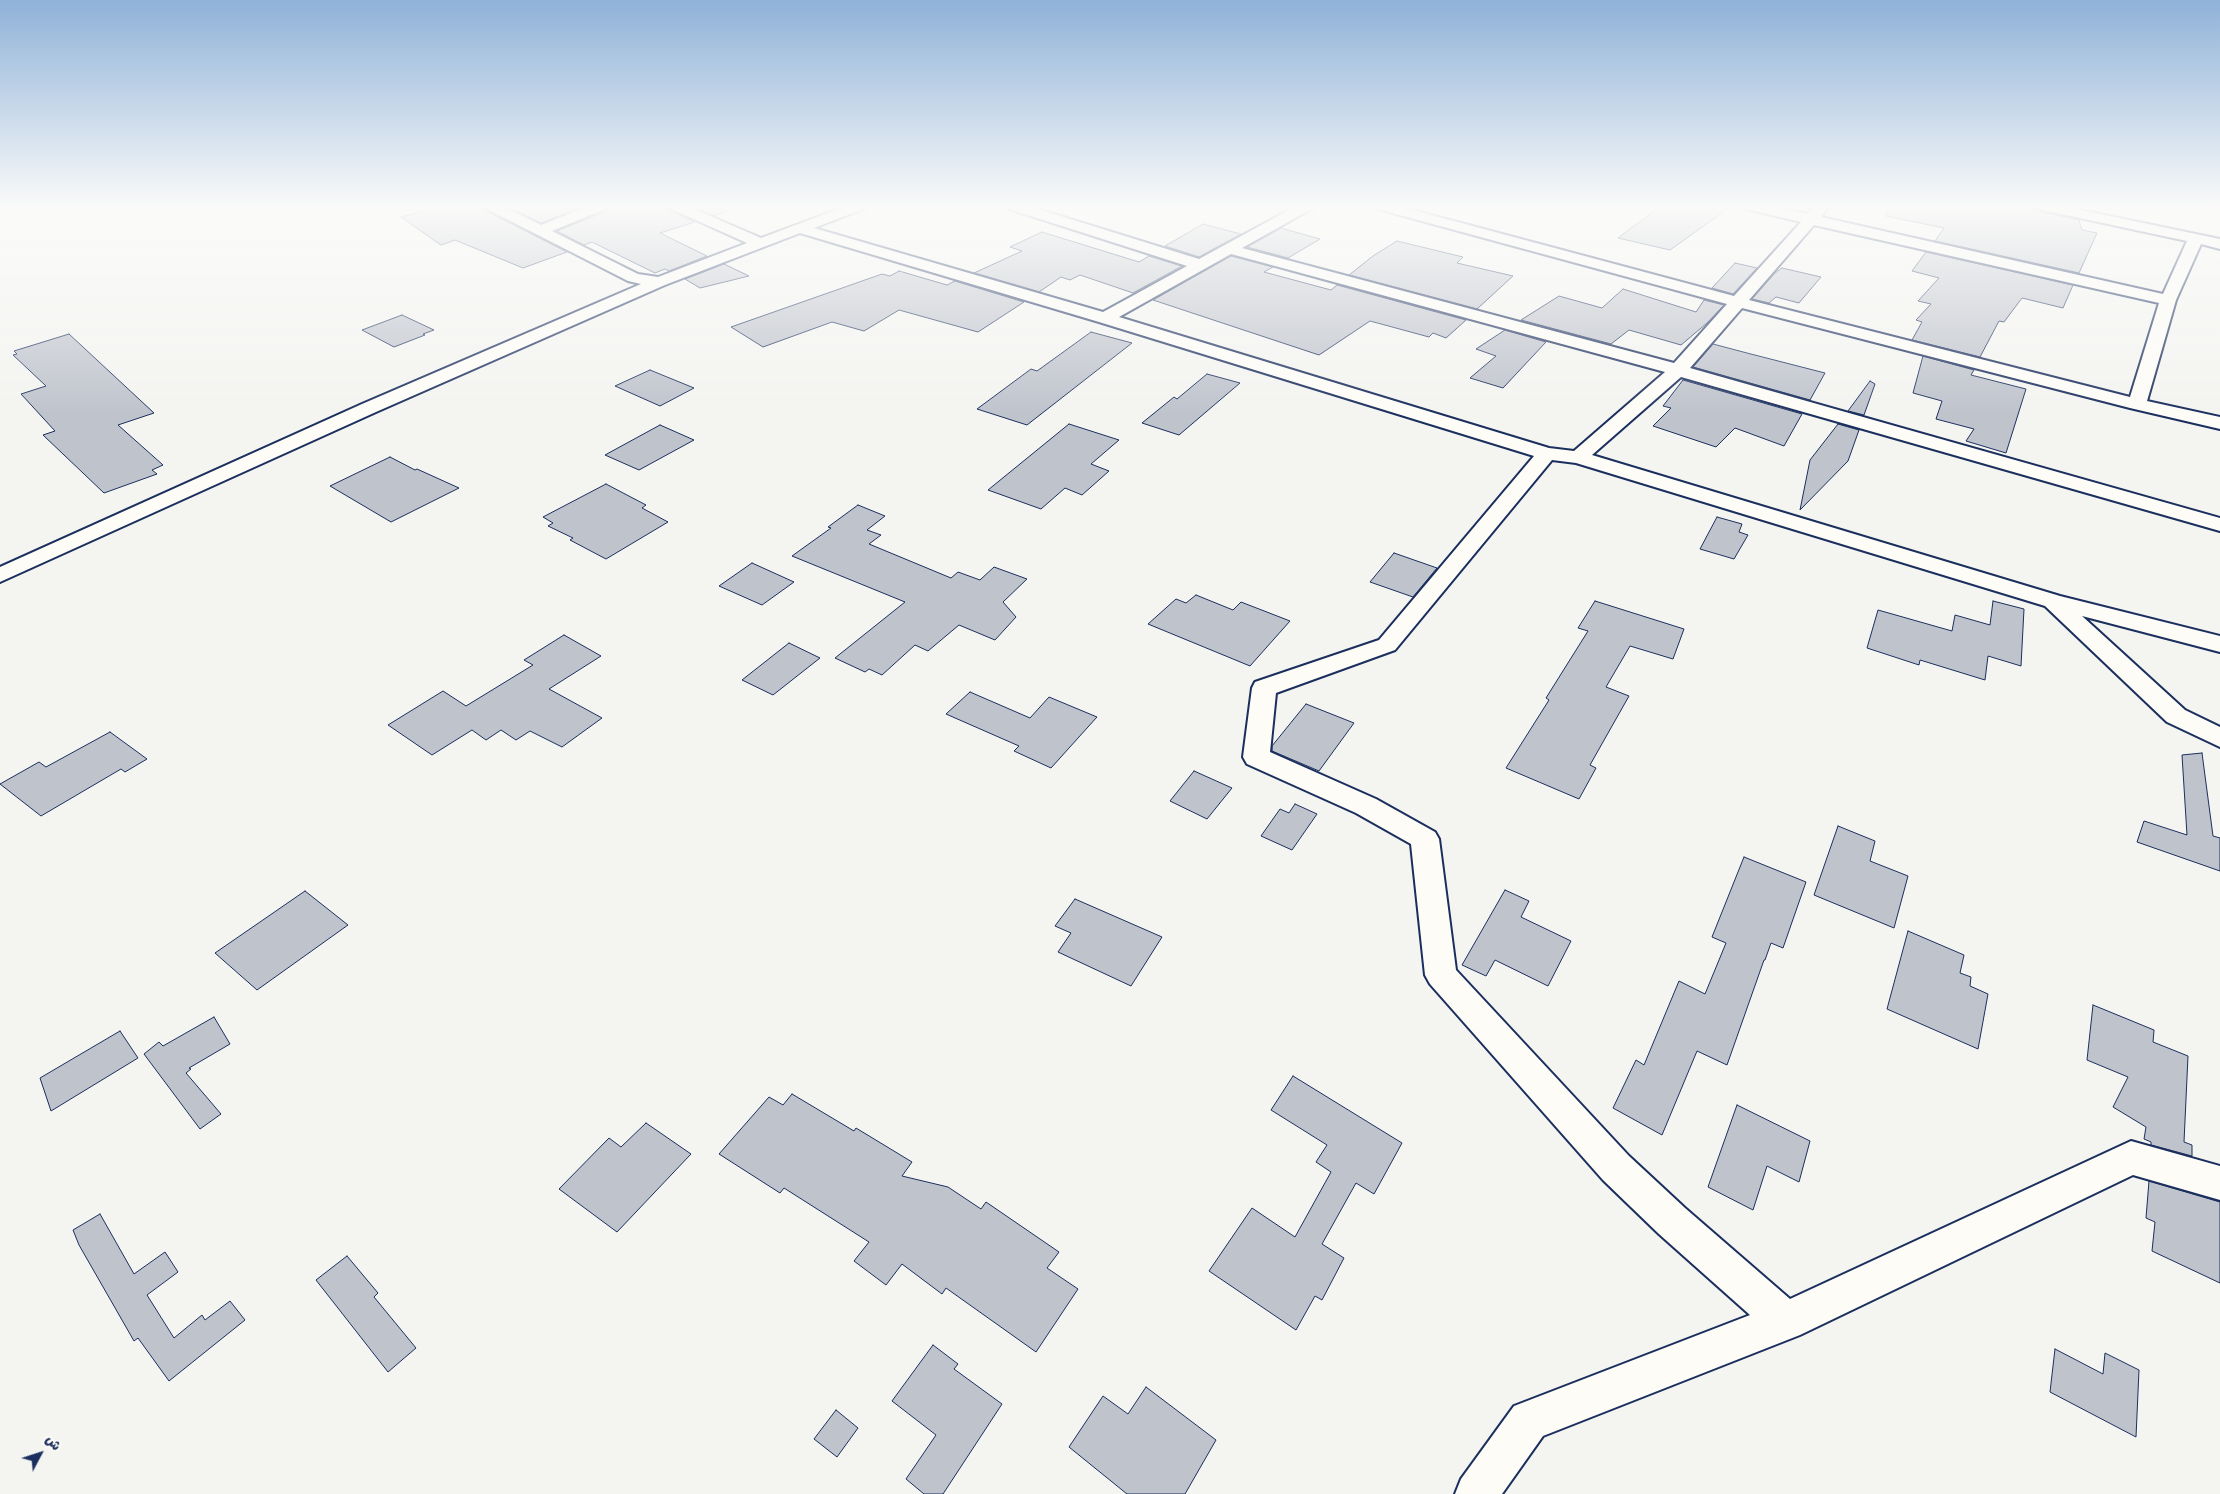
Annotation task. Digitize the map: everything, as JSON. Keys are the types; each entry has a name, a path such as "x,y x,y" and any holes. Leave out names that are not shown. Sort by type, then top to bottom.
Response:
{"street":[{"path":"628,275 634,278 659,282"},
{"path":"0,575 360,412 678,275"},
{"path":"957,275 2052,601 2220,644"},
{"path":"1105,318 1183,275"},
{"path":"1328,275 1678,370 2220,524"},
{"path":"1637,275 2220,424"},
{"path":"1763,275 1678,370 1563,456 1387,645 1264,688 1256,757 1366,806 1425,839 1441,975 1616,1168 1672,1222 1786,1321"},
{"path":"2056,275 2168,300"},
{"path":"2137,404 2168,300 2180,275"},
{"path":"2052,601 2176,716 2220,738"},
{"path":"1476,1494 1529,1421 1786,1321 2132,1158 2220,1184"}],"building":[{"path":"696,275 749,276 700,288 685,279"},
{"path":"880,275 912,275 947,285 955,281 1024,302 978,332 899,310 864,331 832,322 763,347 731,327"},
{"path":"980,275 1166,275 1133,293 1080,275 1070,280 1061,277 1039,292"},
{"path":"1198,275 1274,275 1331,290 1337,285 1466,320 1446,338 1433,333 1429,337 1370,321 1319,355 1153,300"},
{"path":"1349,275 1507,275 1513,276 1477,309"},
{"path":"1724,275 1751,275 1733,294 1712,288"},
{"path":"1773,275 1811,275 1821,277 1799,303 1776,297 1769,303 1752,299"},
{"path":"1926,275 2027,275 2073,285 2063,308 2022,298 2004,322 1999,321 1980,357 1912,340 1922,322 1916,320 1931,304 1918,301 1939,278"},
{"path":"1623,289 1696,312 1704,300 1724,305 1707,323 1681,345 1629,330 1611,344 1521,320 1559,296 1602,308"},
{"path":"402,315 434,330 394,347 362,330"},
{"path":"1505,330 1546,342 1503,388 1470,378 1496,356 1476,349"},
{"path":"1091,332 1132,343 1027,425 977,409 1031,369 1037,371"},
{"path":"69,334 154,413 118,425 163,465 152,470 157,474 104,493 43,435 55,431 21,394 46,386 13,355 17,354 14,351"},
{"path":"1713,344 1825,373 1810,400 1693,367"},
{"path":"1923,356 1974,370 1971,375 2026,389 2006,453 1966,441 1974,429 1936,419 1942,401 1913,393"},
{"path":"650,370 694,388 660,406 615,386"},
{"path":"1207,374 1240,383 1179,435 1142,423 1174,397 1177,399"},
{"path":"1683,380 1802,414 1784,446 1735,428 1716,447 1653,426 1671,408 1663,406"},
{"path":"1870,381 1875,384 1864,415 1848,411"},
{"path":"1069,424 1119,440 1091,464 1109,471 1082,495 1065,488 1041,509 988,490"},
{"path":"1838,424 1859,430 1848,461 1800,510 1810,460"},
{"path":"660,425 694,440 639,470 605,455"},
{"path":"390,457 415,470 417,469 459,488 391,522 330,486"},
{"path":"606,484 646,505 642,508 668,522 606,559 570,540 573,538 548,526 553,523 543,517"},
{"path":"858,505 885,516 867,530 881,535 869,544 951,578 958,572 980,580 994,567 1027,579 1003,602 1016,617 995,640 959,625 928,651 915,645 882,675 869,669 865,672 835,658 905,602 792,556 831,528 828,527"},
{"path":"1717,517 1742,524 1739,532 1748,535 1734,559 1700,549"},
{"path":"1394,553 1437,568 1413,597 1370,582"},
{"path":"752,563 794,582 762,605 719,586"},
{"path":"1196,595 1233,610 1241,602 1290,621 1250,666 1148,624 1176,599 1186,603"},
{"path":"1595,601 1684,629 1673,659 1630,646 1606,687 1629,696 1590,765 1596,768 1579,799 1506,768 1549,700 1546,698 1588,631 1578,628"},
{"path":"1993,601 2024,609 2021,666 1988,656 1985,680 1920,660 1919,665 1867,648 1878,610 1952,631 1955,615 1990,625"},
{"path":"564,635 601,656 549,689 602,718 562,747 530,731 516,740 501,730 486,740 472,730 432,755 388,725 443,691 466,706 533,665 524,660"},
{"path":"789,643 820,658 773,695 742,680"},
{"path":"970,692 1030,718 1049,697 1097,717 1051,768 1014,751 1019,746 946,714"},
{"path":"1306,704 1354,723 1319,771 1272,751 1272,746"},
{"path":"110,732 147,759 125,772 121,769 41,816 0,784 39,762 46,767"},
{"path":"2202,753 2213,836 2220,838 2220,871 2137,842 2144,821 2187,835 2182,755"},
{"path":"1194,771 1232,788 1207,819 1170,801"},
{"path":"1295,804 1317,814 1292,850 1261,836 1280,809 1289,813"},
{"path":"1838,826 1875,841 1870,861 1908,876 1894,928 1814,895"},
{"path":"1744,857 1806,882 1783,948 1771,943 1727,1065 1697,1051 1662,1135 1613,1108 1636,1060 1644,1065 1679,981 1705,994 1726,943 1712,937"},
{"path":"1505,890 1529,901 1521,917 1571,941 1548,986 1495,960 1486,976 1462,965"},
{"path":"305,891 348,925 257,990 215,953"},
{"path":"1075,899 1162,937 1131,986 1058,952 1071,933 1055,926"},
{"path":"1908,931 1964,955 1960,973 1971,977 1970,986 1988,994 1978,1049 1887,1009"},
{"path":"2093,1005 2154,1030 2153,1042 2188,1056 2184,1142 2192,1145 2192,1156 2151,1145 2151,1142 2144,1139 2146,1127 2113,1107 2128,1077 2087,1060"},
{"path":"214,1017 230,1044 189,1068 191,1069 186,1073 221,1114 200,1129 144,1054 159,1042 163,1046"},
{"path":"120,1031 138,1058 51,1111 40,1078"},
{"path":"1293,1076 1402,1143 1374,1194 1356,1183 1322,1244 1344,1258 1322,1300 1315,1296 1296,1330 1209,1271 1252,1208 1295,1237 1331,1172 1316,1162 1327,1145 1271,1110"},
{"path":"792,1094 854,1131 856,1128 912,1162 902,1176 948,1187 981,1209 986,1202 1059,1252 1047,1268 1078,1289 1036,1352 946,1288 942,1294 902,1264 886,1285 854,1261 869,1242 784,1188 780,1193 719,1154 769,1097 783,1105"},
{"path":"1737,1105 1810,1141 1799,1182 1767,1166 1753,1210 1708,1187"},
{"path":"646,1123 691,1154 617,1232 559,1189 609,1138 621,1147"},
{"path":"2149,1181 2220,1202 2220,1283 2152,1251 2155,1222 2146,1218"},
{"path":"100,1214 134,1274 165,1252 178,1272 147,1295 174,1338 202,1315 205,1320 230,1301 245,1320 169,1381 138,1338 134,1341 79,1245 73,1230"},
{"path":"347,1256 378,1293 374,1297 416,1348 388,1372 316,1280"},
{"path":"933,1345 958,1364 954,1369 1002,1404 943,1494 924,1494 906,1479 936,1435 892,1401"},
{"path":"2055,1349 2103,1374 2105,1353 2139,1370 2136,1437 2050,1392"},
{"path":"1146,1387 1216,1440 1185,1494 1127,1494 1069,1447 1103,1396 1128,1414"},
{"path":"836,1410 858,1428 837,1457 814,1439"}]}
